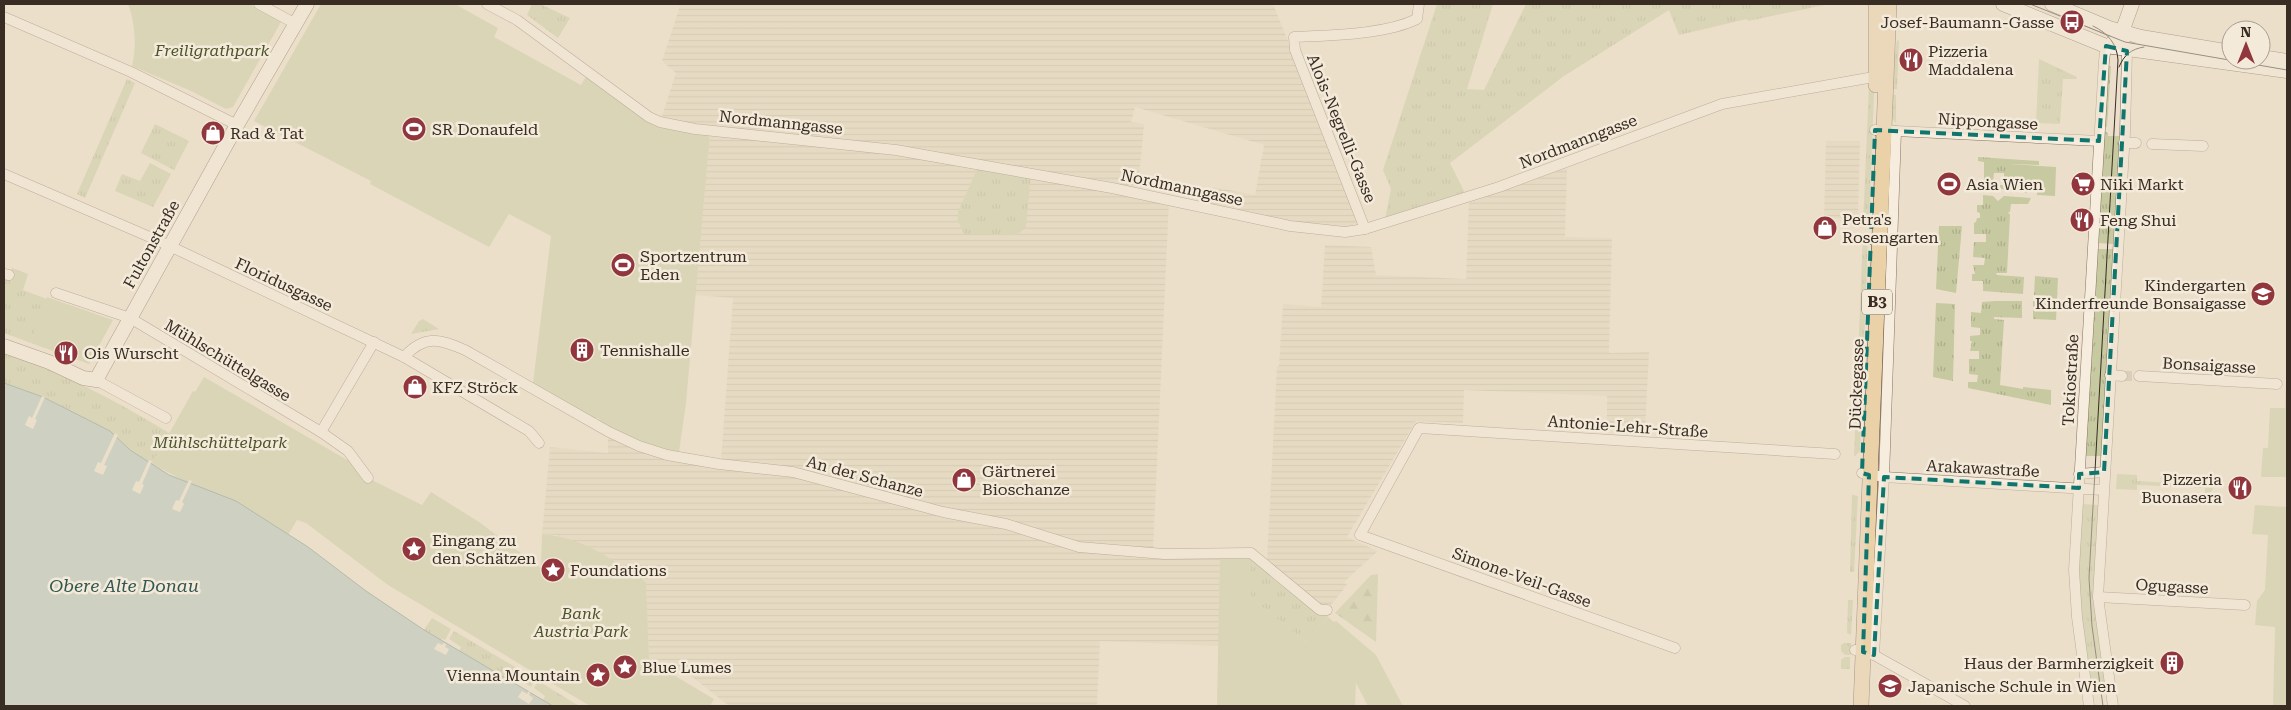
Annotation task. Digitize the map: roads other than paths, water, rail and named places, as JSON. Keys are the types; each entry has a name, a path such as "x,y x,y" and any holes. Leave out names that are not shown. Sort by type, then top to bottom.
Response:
{"main road":[{"name":"Dückegasse","path":"1860,706 1872,475 1885,130 1876,4"},
{"name":"Dückegasse","path":"1882,77 1889,4"},
{"name":"Dückegasse","path":"1851,706 1864,652"}],"street":[{"path":"259,4 296,24 307,4"},
{"name":"Nordmanngasse","path":"487,4 517,20 649,117 669,124 695,129 896,150 1120,190 1309,229 1345,232 1365,229 1499,187 1722,104 1882,77"},
{"name":"Alois-Negrelli-Gasse","path":"1365,229 1294,50 1294,37 1350,34 1406,24 1417,19 1419,4"},
{"path":"2003,4 2106,46 2127,51 2145,50 2287,71"},
{"path":"2052,4 2122,32 2221,50"},
{"path":"2106,46 2122,32 2132,4"},
{"path":"4,17 134,74 237,125"},
{"name":"Fultonstraße","path":"96,380 237,125 296,24"},
{"path":"2113,706 2098,597 2124,143 2127,51 2122,32"},
{"name":"Tokiostraße","path":"2089,706 2074,592 2106,46"},
{"path":"2271,59 2287,61"},
{"name":"Nippongasse","path":"1885,130 2099,141"},
{"path":"2124,143 2136,143"},
{"path":"2152,144 2203,146"},
{"name":"Floridusgasse","path":"4,174 170,248 404,357 529,431 539,443"},
{"name":"Mühlschüttelgasse","path":"56,293 130,318 321,432 348,451 368,478"},
{"name":"An der Schanze","path":"404,357 413,347 426,341 444,341 465,350 609,432 667,456 793,472 942,512 1006,524 1079,547 1164,554 1251,552 1320,610 1327,610"},
{"path":"321,432 374,342"},
{"path":"4,346 49,362 84,378 96,380 166,418"},
{"path":"2110,375 2122,376"},
{"name":"Bonsaigasse","path":"2139,376 2277,384"},
{"name":"Antonie-Lehr-Straße","path":"1360,535 1419,428 1835,454"},
{"path":"2080,474 2104,472"},
{"name":"Arakawastraße","path":"1872,475 2103,490"},
{"name":"Simone-Veil-Gasse","path":"1360,535 1675,648"},
{"name":"Ogugasse","path":"2098,597 2245,604"},
{"path":"1864,652 1965,706"}],"water":[{"name":"Obere Alte Donau","path":"4,383 43,397 110,431 130,450 169,475 236,501 308,547 366,591 424,630 553,706 4,706"}],"tunnel":[{"path":"2122,376 2139,376"}],"tram line":[{"path":"2030,4 2125,42 2287,70"},
{"path":"2093,26 2103,32 2114,44 2118,60 2089,578 2092,626 2103,706"},
{"path":"2119,67 2128,53 2144,47"}],"place":[{"name":"Josef-Baumann-Gasse","path":"2072,22"},
{"name":"Pizzeria Maddalena","path":"1911,60"},
{"name":"SR Donaufeld","path":"414,129"},
{"name":"Rad & Tat","path":"213,133"},
{"name":"Asia Wien","path":"1949,184"},
{"name":"Niki Markt","path":"2083,184"},
{"name":"Feng Shui","path":"2082,220"},
{"name":"Petra's Rosengarten","path":"1825,228"},
{"name":"Sportzentrum Eden","path":"623,265"},
{"name":"Kindergarten Kinderfreunde Bonsaigasse","path":"2263,294"},
{"name":"Tennishalle","path":"582,350"},
{"name":"Ois Wurscht","path":"66,353"},
{"name":"KFZ Ströck","path":"415,387"},
{"name":"Gärtnerei Bioschanze","path":"964,480"},
{"name":"Pizzeria Buonasera","path":"2240,488"},
{"name":"Eingang zu den Schätzen","path":"414,549"},
{"name":"Foundations","path":"553,570"},
{"name":"Haus der Barmherzigkeit","path":"2172,663"},
{"name":"Blue Lumes","path":"625,667"},
{"name":"Vienna Mountain","path":"598,675"},
{"name":"Japanische Schule in Wien","path":"1890,686"}],"park label":[{"name":"Freiligrathpark","path":"212,50"},
{"name":"Mühlschüttelpark","path":"220,442"},
{"name":"Bank Austria Park","path":"581,622"}]}
